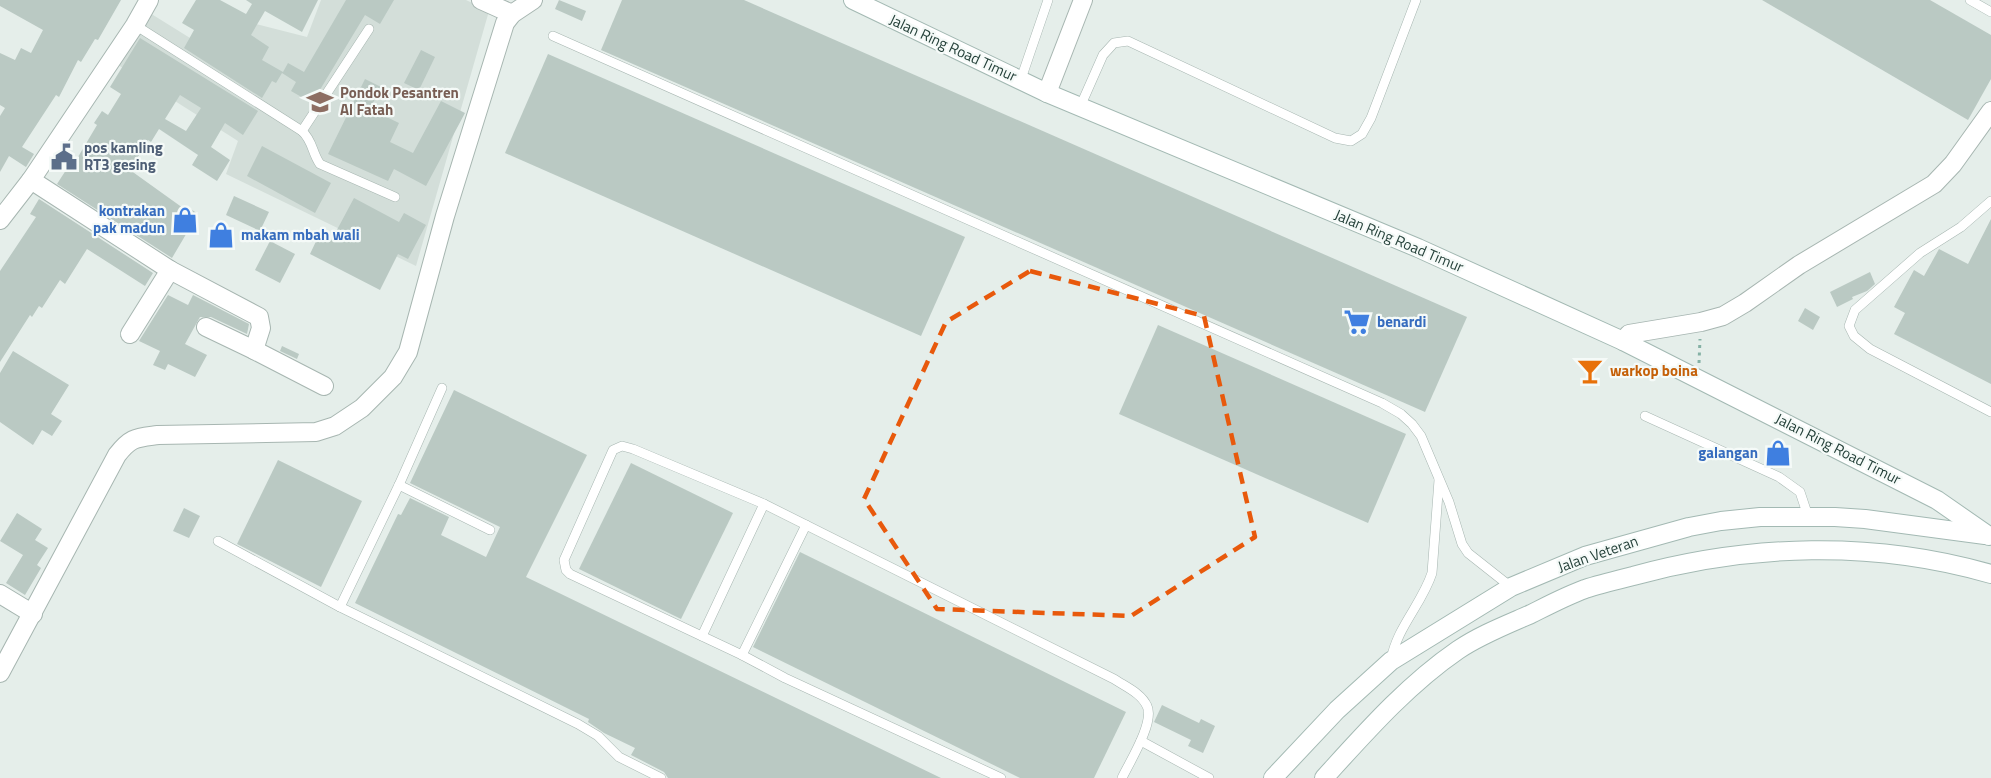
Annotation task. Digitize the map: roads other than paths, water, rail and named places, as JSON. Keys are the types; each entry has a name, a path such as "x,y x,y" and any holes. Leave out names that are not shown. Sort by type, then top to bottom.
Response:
{"street":[{"path":"0,220 31,180 135,25 149,0"},
{"path":"481,0 512,15"},
{"path":"0,673 117,455 132,440 158,435 316,432 335,426 362,408 393,377 408,352 446,216 505,23 533,0"},
{"name":"Jalan Ring Road Timur","path":"853,0 1047,93 1418,248 1623,341 1937,500 1990,536"},
{"path":"1047,93 1083,0"},
{"path":"1623,341 1629,334 1723,316 1745,303 1799,265 1934,184 1953,164 1991,111"},
{"path":"31,180 170,270 259,317 261,328 254,350"},
{"path":"130,334 170,270"},
{"path":"206,327 324,386"},
{"path":"1931,527 1937,515 1937,500"},
{"name":"Jalan Veteran","path":"1273,778 1337,710 1391,661 1512,587 1584,556 1689,527 1760,517 1809,516 1865,519 1990,536"},
{"name":"Jalan Veteran","path":"1324,778 1359,739 1426,673 1460,648 1584,589 1703,559 1781,550 1899,555 1991,574"},
{"path":"0,594 33,614"}],"lane":[{"path":"1021,80 1048,0"},
{"path":"1080,107 1103,55 1114,43 1128,41 1335,138 1351,141 1362,134 1371,118 1416,0"},
{"path":"1970,0 1991,12"},
{"path":"135,25 302,131 311,141 320,164 396,196"},
{"path":"302,131 369,29"},
{"path":"553,36 1382,403 1401,414 1421,436 1439,477 1462,544 1476,561 1512,587"},
{"path":"1991,201 1961,227 1920,253 1855,310 1849,326 1854,336 1870,349 1991,412"},
{"path":"340,607 399,485 442,388"},
{"path":"1645,416 1779,477 1800,492 1809,516"},
{"path":"1001,778 785,678 742,655 575,577 566,570 564,560 613,450 617,447 627,447 764,504 1114,679 1136,693 1149,713 1141,741 1122,778"},
{"path":"1391,661 1398,635 1428,586 1433,561 1439,477"},
{"path":"399,485 490,530"},
{"path":"702,636 764,504"},
{"path":"742,655 806,525"},
{"path":"218,541 340,607 578,724 598,736 625,760 661,778"},
{"path":"1141,741 1209,778"}],"place":[{"name":"Pondok Pesantren Al Fatah","path":"320,102"},
{"name":"pos kamling RT3 gesing","path":"64,157"},
{"name":"kontrakan pak madun","path":"185,220"},
{"name":"makam mbah wali","path":"221,235"},
{"name":"benardi","path":"1357,322"},
{"name":"warkop boina","path":"1590,371"},
{"name":"galangan","path":"1778,453"}]}
